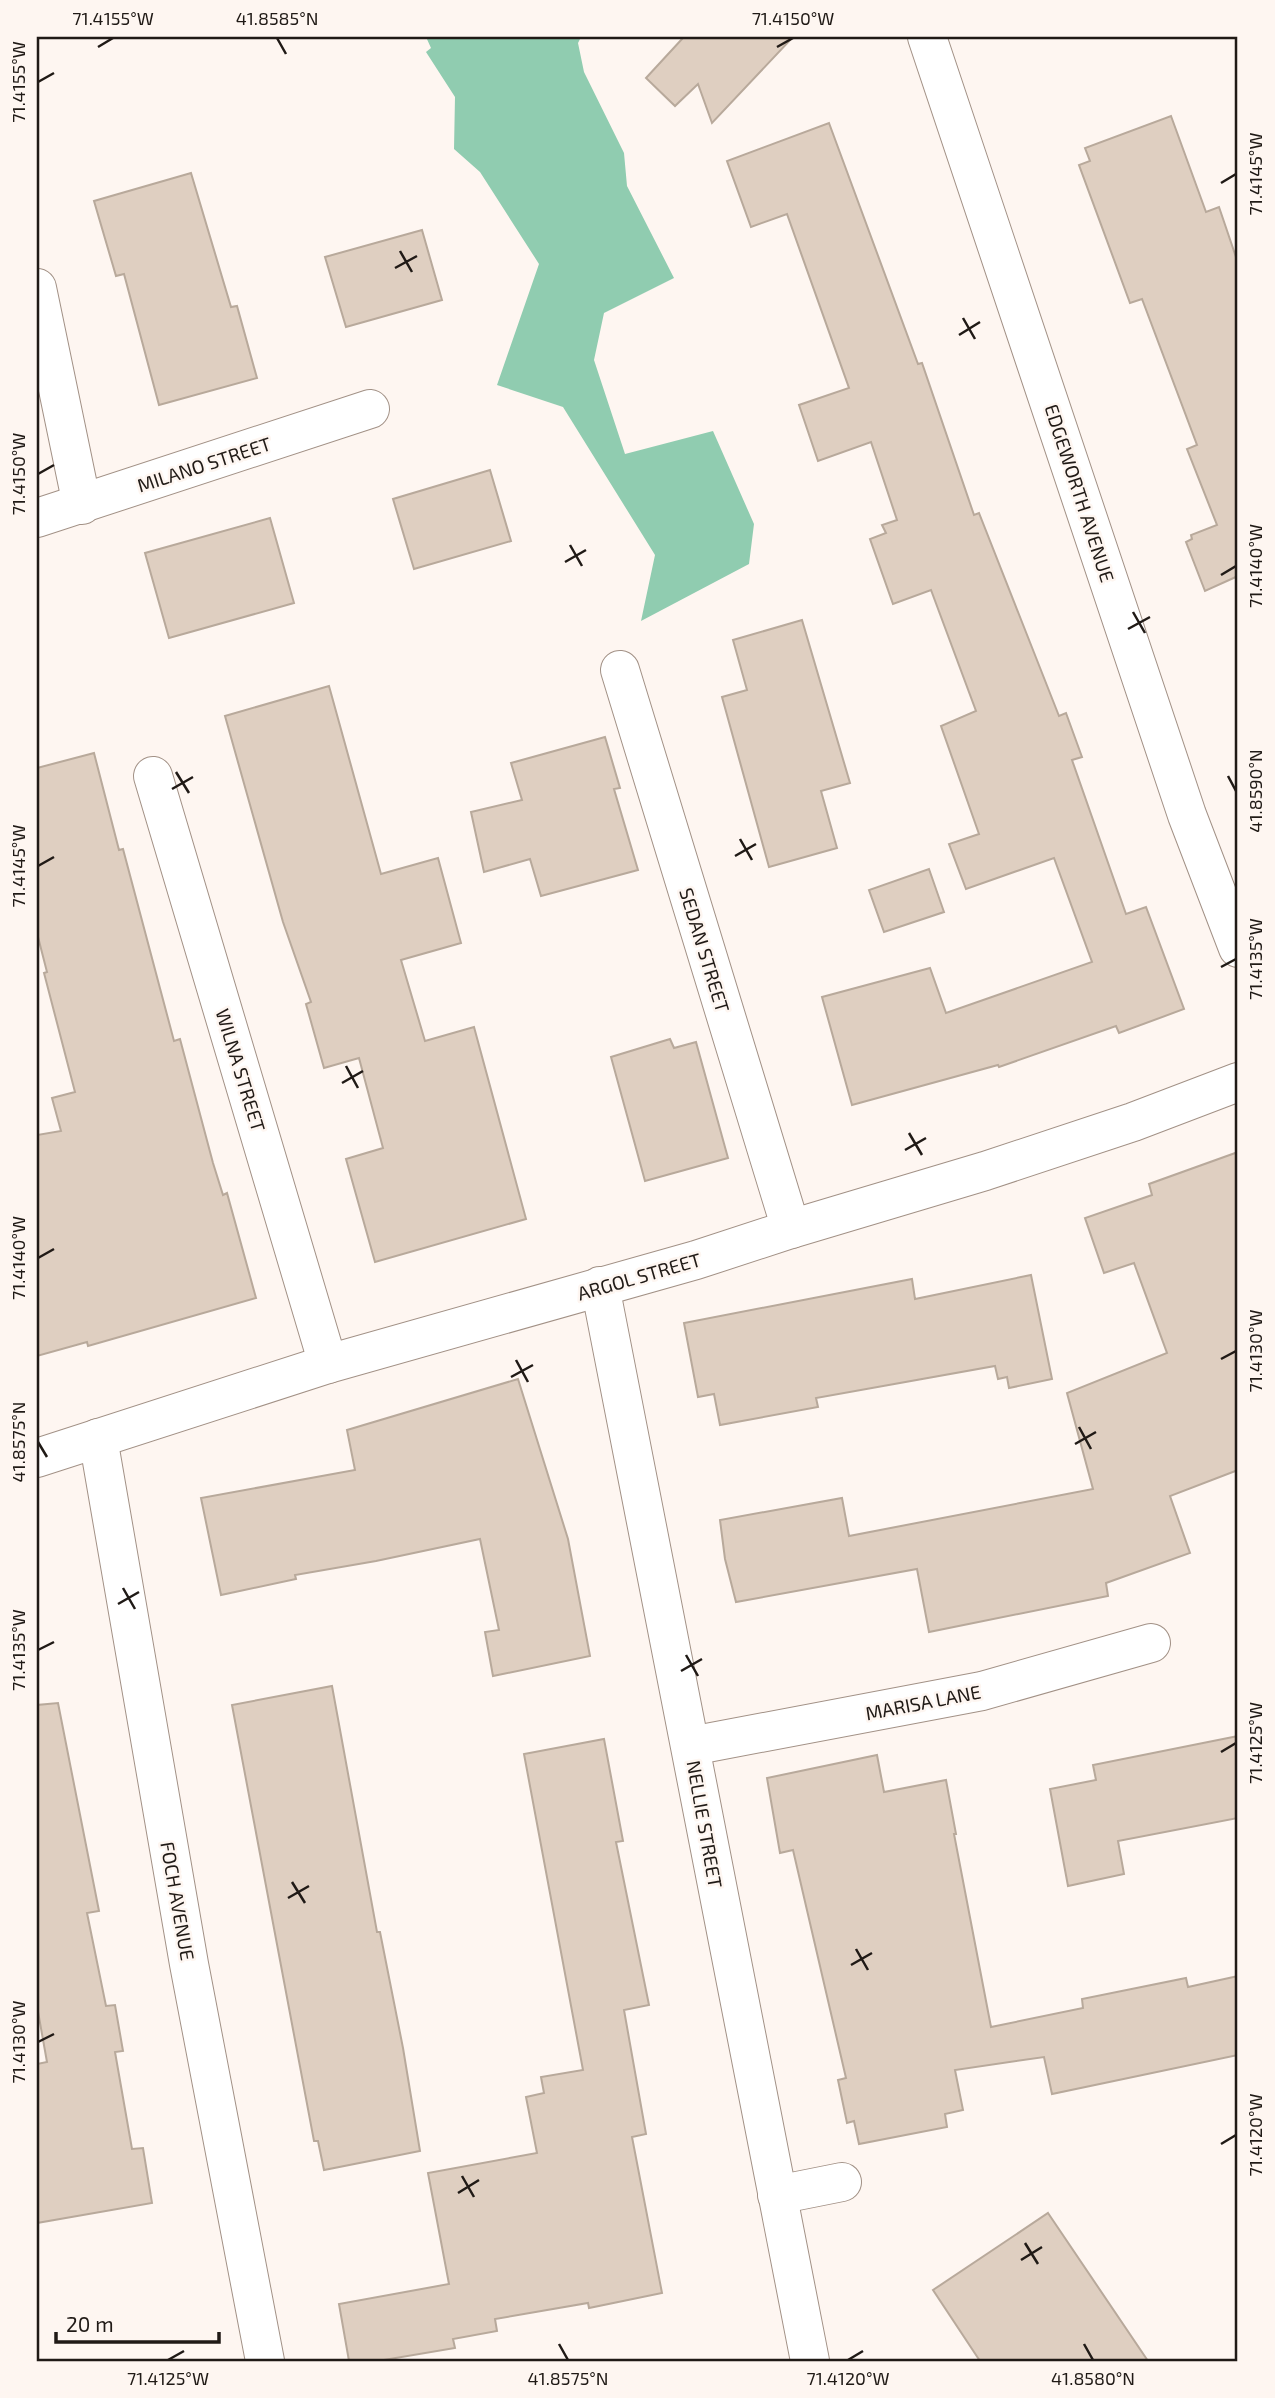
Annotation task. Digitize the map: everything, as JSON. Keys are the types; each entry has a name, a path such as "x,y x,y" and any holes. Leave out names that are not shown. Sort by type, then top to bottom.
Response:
{"street":[{"name":"EDGEWORTH AVENUE","path":"927,37 1187,815 1238,948"},
{"path":"37,288 82,505"},
{"name":"MILANO STREET","path":"37,518 370,409"},
{"name":"SEDAN STREET","path":"620,670 791,1229"},
{"name":"WILNA STREET","path":"153,776 328,1364"},
{"name":"ARGOL STREET","path":"37,1458 328,1364 696,1260 985,1171 1133,1122 1238,1082"},
{"name":"NELLIE STREET","path":"600,1286 810,2361"},
{"name":"FOCH AVENUE","path":"98,1438 189,1964 265,2361"},
{"name":"MARISA LANE","path":"691,1746 982,1691 1151,1643"},
{"path":"777,2195 842,2182"}],"green space":[{"path":"426,37 581,37 578,43 584,72 624,153 627,186 674,278 604,313 594,360 625,454 713,431 754,524 749,564 641,621 655,555 563,407 497,385 539,264 480,172 454,149 455,97 426,52 431,48"}],"building":[{"path":"681,37 793,37 712,123 698,84 675,106 646,78"},
{"path":"1171,116 1206,212 1219,207 1238,263 1238,576 1205,591 1186,542 1192,539 1191,535 1217,525 1187,449 1197,445 1142,299 1130,303 1079,165 1090,161 1085,148"},
{"path":"829,123 918,364 922,363 974,515 979,513 1059,716 1066,713 1082,757 1072,760 1126,914 1146,907 1184,1009 1119,1033 1116,1026 999,1067 998,1065 852,1105 822,997 930,968 946,1013 1092,962 1054,858 966,889 949,844 979,834 941,726 976,711 931,590 893,604 870,539 886,533 882,525 897,520 871,442 818,461 799,405 849,388 787,214 751,227 727,161"},
{"path":"191,173 231,307 237,306 257,378 159,405 124,274 116,276 94,201"},
{"path":"422,230 442,300 346,327 325,257"},
{"path":"490,470 511,541 414,569 393,499"},
{"path":"270,518 294,603 169,638 145,553"},
{"path":"802,620 850,783 821,791 837,848 769,867 722,697 747,690 733,640"},
{"path":"329,686 381,874 438,858 461,943 401,960 425,1041 474,1027 526,1219 375,1262 346,1159 383,1148 359,1058 324,1068 306,1004 311,1002 283,922 225,716"},
{"path":"605,737 620,788 614,789 638,870 541,896 530,859 484,872 471,812 522,800 511,763"},
{"path":"94,753 119,850 123,849 174,1041 180,1039 213,1163 223,1195 227,1193 256,1298 88,1346 87,1342 37,1356 37,1135 61,1131 52,1098 75,1092 44,973 47,972 37,933 37,768"},
{"path":"929,869 944,912 884,932 869,890"},
{"path":"670,1039 674,1048 696,1042 728,1158 645,1181 611,1057"},
{"path":"1238,1152 1238,1470 1170,1496 1190,1553 1106,1583 1108,1596 929,1632 917,1569 736,1602 725,1559 720,1520 842,1498 849,1536 1093,1489 1067,1393 1167,1353 1134,1263 1104,1273 1085,1218 1152,1195 1149,1184"},
{"path":"1031,1275 1052,1379 1009,1388 1007,1377 998,1379 995,1366 816,1398 818,1407 720,1425 714,1394 698,1397 684,1323 912,1279 915,1299"},
{"path":"518,1379 568,1539 590,1656 493,1676 485,1632 499,1630 480,1539 295,1575 296,1579 221,1595 201,1498 355,1470 347,1430"},
{"path":"332,1686 377,1932 380,1932 403,2048 420,2151 324,2170 318,2141 314,2141 232,1705"},
{"path":"58,1703 99,1911 87,1913 106,2006 115,2005 123,2051 115,2052 132,2149 143,2148 152,2203 37,2223 37,2064 47,2062 37,2006 37,1705"},
{"path":"1238,1736 1238,1818 1118,1841 1124,1874 1068,1886 1050,1789 1096,1780 1093,1765"},
{"path":"604,1739 623,1841 616,1842 649,2005 624,2010 646,2134 632,2137 662,2293 589,2308 588,2303 495,2319 497,2331 453,2339 455,2348 378,2361 349,2361 339,2304 449,2284 428,2173 537,2153 526,2097 544,2093 541,2077 583,2070 524,1754"},
{"path":"877,1755 884,1792 946,1780 991,2027 1083,2008 1082,1999 1186,1978 1188,1987 1238,1976 1238,2055 1052,2094 1044,2057 955,2070 963,2110 945,2114 947,2127 859,2144 854,2121 847,2123 838,2080 846,2078 793,1850 780,1853 767,1778"},
{"path":"1048,2213 1148,2361 980,2361 933,2290"}]}
